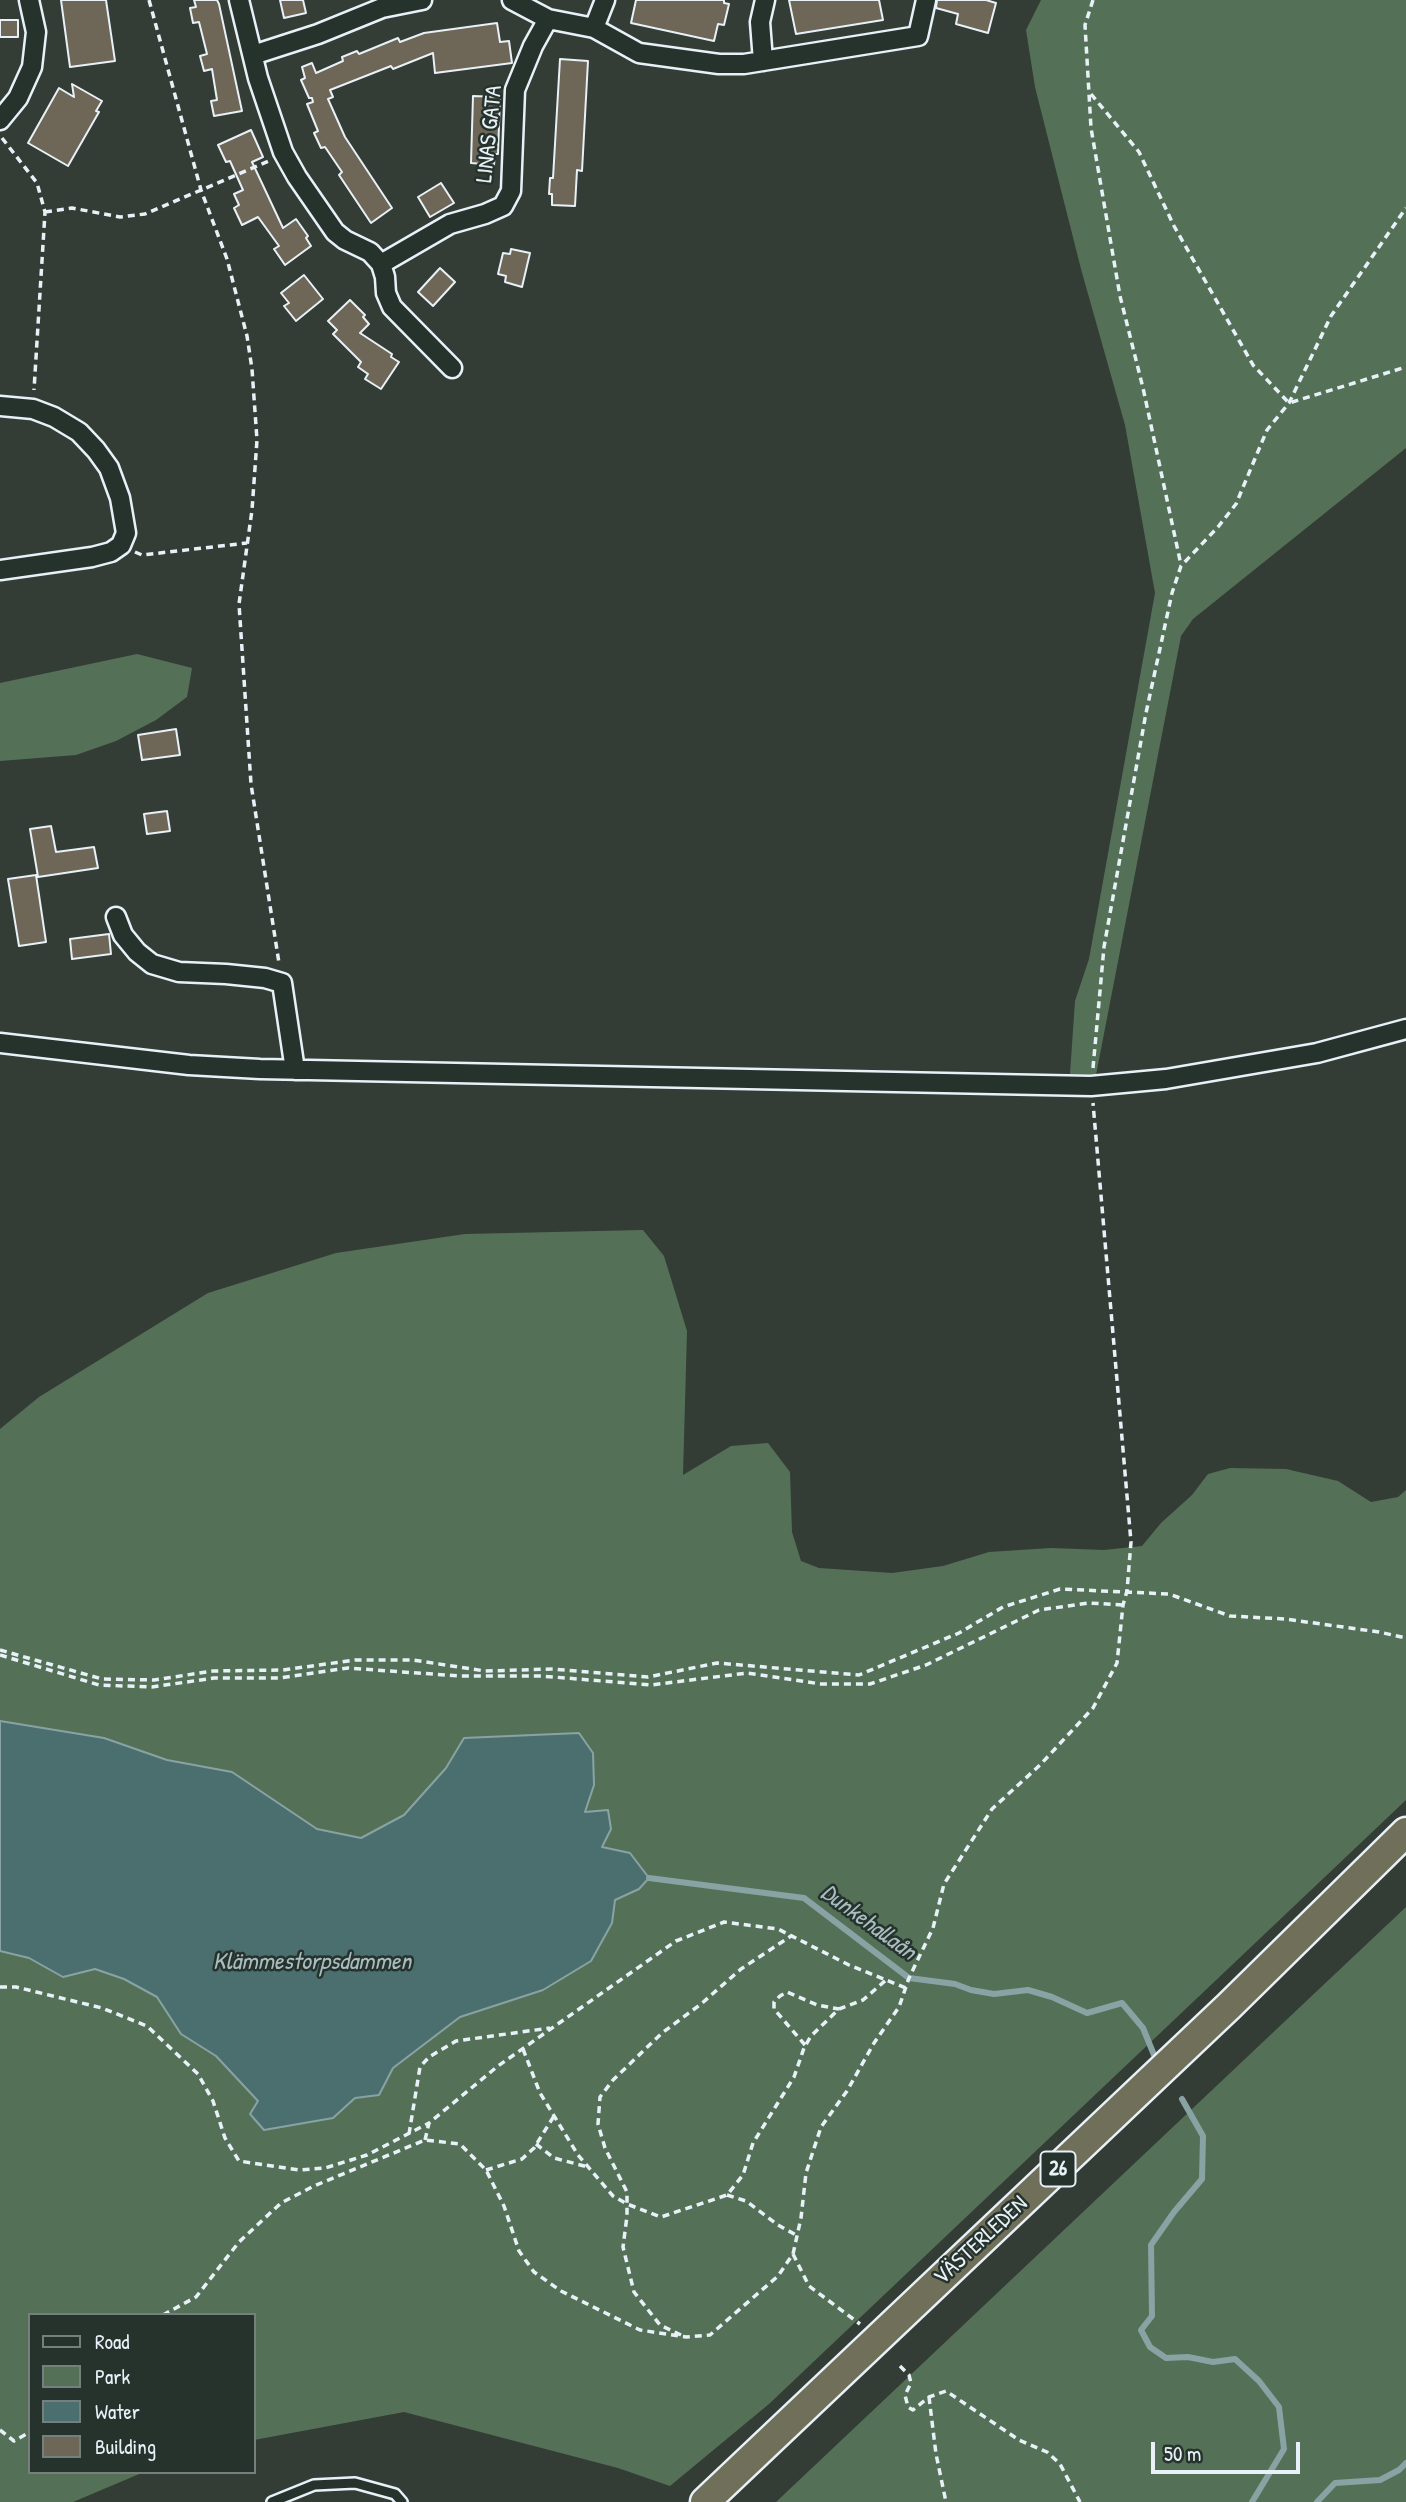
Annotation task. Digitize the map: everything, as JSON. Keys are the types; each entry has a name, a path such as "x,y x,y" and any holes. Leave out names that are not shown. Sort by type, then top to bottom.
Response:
{"highway":[{"name":"VÄSTERLEDEN","path":"705,2502 1229,2006 1406,1832"},
{"name":"VÄSTERLEDEN","path":"728,2502 1238,2017 1406,1852"}],"street":[{"path":"0,120 18,98 32,67 36,32 29,0"},
{"path":"239,0 284,153 309,197 335,232 370,252 381,264 391,307 452,368"},
{"path":"253,55 318,34 382,8 422,0"},
{"path":"512,0 548,19 594,28 639,53 719,64 764,61 918,36 926,0"},
{"path":"594,28 605,0"},
{"path":"764,61 760,22 765,0"},
{"name":"LINAS GATA","path":"381,264 450,225 503,206 511,191 515,90 533,46 548,19"},
{"path":"0,406 33,410 54,417 79,432 109,468 120,498 126,533 121,545 111,552 0,570"},
{"path":"116,917 123,934 136,952 152,964 179,972 239,975 282,983 295,1070"},
{"path":"0,1043 189,1065 295,1070 1091,1086 1166,1079 1317,1053 1406,1029"}],"lane":[{"path":"272,2502 314,2485 355,2483 394,2494 402,2502"}],"path":[{"path":"149,0 201,190 227,259 247,336 257,440 252,510 239,604 251,784 282,983"},
{"path":"1093,0 1085,25 1091,128 1120,296 1143,388 1181,566"},
{"path":"1089,92 1139,152 1174,226 1253,365 1289,402"},
{"path":"0,136 37,183 45,212 33,410"},
{"path":"45,212 72,208 120,217 145,214 284,153"},
{"path":"167,2313 196,2297 239,2242 281,2203 314,2186 425,2140 460,2144 486,2170 504,2206 519,2250 534,2272 561,2291 640,2329 686,2337 710,2335 778,2276 793,2254 801,2218 806,2173 821,2127 888,2025 933,1928 944,1884 992,1808 1040,1765 1093,1708 1117,1663 1131,1542 1091,1086 1104,947 1146,713 1172,593 1181,566 1236,504 1268,430 1289,402 1331,316 1406,208"},
{"path":"1289,402 1406,367"},
{"path":"121,545 142,555 247,543"},
{"path":"0,1652 102,1679 154,1680 213,1671 284,1670 355,1660 413,1660 485,1671 554,1669 648,1677 717,1663 859,1675 959,1633 1003,1607 1060,1589 1170,1594 1230,1616 1285,1619 1406,1638"},
{"path":"0,1652 99,1685 152,1687 214,1678 280,1678 348,1668 459,1676 541,1676 651,1685 747,1673 821,1684 870,1684 926,1665 1039,1610 1089,1603 1123,1605"},
{"path":"0,1987 16,1987 102,2008 147,2026 198,2074 213,2101 225,2138 239,2161 299,2171 325,2168 377,2150 429,2123 498,2066 676,1941 724,1923 778,1929 906,1988"},
{"path":"686,2337 660,2325 634,2292 623,2248 627,2192 605,2148 598,2124 600,2097 613,2080 662,2033 741,1969 791,1936"},
{"path":"523,2049 540,2093 589,2168 613,2196 661,2217 727,2195 743,2175 752,2143 794,2077 811,2036 839,2009 863,2000 886,1980"},
{"path":"805,2045 774,2008 774,2002 787,1992 817,2006 839,2009"},
{"path":"409,2134 420,2067 429,2057 456,2041 553,2028"},
{"path":"486,2170 522,2160 554,2116"},
{"path":"425,2140 429,2123"},
{"path":"536,2144 554,2158 589,2168"},
{"path":"377,2150 383,2159"},
{"path":"727,2195 746,2201 796,2235"},
{"path":"793,2254 810,2286 861,2324"},
{"path":"900,2366 909,2375 911,2383 905,2395 908,2407 913,2410 929,2396 946,2391 1019,2440 1046,2452 1060,2464 1080,2502"},
{"path":"929,2396 936,2454 946,2502"},
{"path":"0,2430 14,2441 28,2433"}],"green space":[{"path":"1041,0 1406,0 1406,448 1193,619 1181,636 1096,1075 1070,1074 1075,1001 1089,959 1155,593 1125,425 1081,269 1035,87 1026,30"},
{"path":"137,654 192,668 187,697 156,720 116,741 76,755 0,761 0,683"},
{"path":"643,1230 664,1256 687,1331 683,1475 731,1446 768,1443 790,1472 792,1532 801,1561 819,1568 892,1573 943,1566 989,1552 1051,1548 1104,1550 1142,1546 1161,1523 1192,1495 1208,1474 1230,1468 1286,1469 1338,1481 1371,1502 1398,1497 1406,1490 1406,1800 769,2404 670,2486 618,2468 404,2412 256,2440 256,2313 28,2313 28,2474 139,2474 73,2502 0,2502 0,1951 29,1958 63,1977 95,1969 124,1979 157,1997 181,2034 216,2056 259,2102 264,2130 333,2118 355,2098 379,2095 393,2068 460,2017 543,1990 591,1961 612,1923 615,1900 639,1889 602,1847 584,1813 594,1785 593,1753 579,1733 464,1738 446,1768 404,1815 361,1838 317,1829 232,1772 167,1760 104,1738 0,1721 0,1429 39,1397 208,1293 336,1253 465,1234"},
{"path":"1406,1907 1406,2502 776,2502 1282,2024"}],"water":[{"name":"Klämmestorpsdammen","path":"0,1721 104,1738 167,1760 232,1772 317,1829 361,1838 404,1815 446,1768 464,1738 579,1733 593,1753 594,1785 585,1812 608,1810 611,1829 602,1847 630,1853 649,1878 639,1889 615,1900 612,1923 591,1961 543,1990 460,2017 393,2068 379,2095 355,2098 333,2118 264,2130 250,2114 258,2101 216,2056 181,2034 157,1997 124,1979 95,1969 63,1977 29,1958 0,1951"}],"building":[{"path":"61,0 106,0 115,61 70,67"},
{"path":"194,0 217,0 219,4 242,111 214,116 211,101 217,100 212,69 204,71 200,56 207,54 199,22 193,23 190,8 196,7"},
{"path":"280,0 303,0 306,13 284,18"},
{"path":"636,0 724,0 724,3 729,4 724,25 718,24 714,41 631,23"},
{"path":"789,0 879,0 883,20 796,34"},
{"path":"937,0 986,0 996,3 988,33 956,24 958,14 936,8"},
{"path":"0,20 18,20 18,37 0,37"},
{"path":"497,23 500,42 509,41 512,63 435,73 433,53 330,90 333,97 328,99 345,137 392,208 371,223 339,175 342,172 325,147 321,148 314,133 318,131 307,104 313,102 301,80 305,78 302,67 312,63 316,73 343,61 342,57 357,51 359,54 398,38 400,42 424,33"},
{"path":"560,59 588,61 582,171 577,170 575,206 552,205 552,194 549,194 550,178 553,178"},
{"path":"72,84 102,101 96,111 99,112 68,166 28,143 59,88 74,97"},
{"path":"473,96 500,97 498,154 495,154 494,165 471,163"},
{"path":"251,130 263,157 252,162 283,228 296,219 308,236 306,238 311,246 285,265 274,249 279,246 258,217 242,225 234,208 239,205 234,194 243,190 230,161 226,162 218,145"},
{"path":"441,183 454,203 430,217 418,197"},
{"path":"511,249 530,253 522,287 505,282 506,276 498,274 503,253 510,254"},
{"path":"440,268 455,282 433,306 418,292"},
{"path":"304,275 323,299 296,321 284,306 289,303 281,293"},
{"path":"350,300 365,315 363,317 369,324 360,333 392,354 391,357 399,362 381,389 365,379 368,374 358,367 361,362 333,334 337,330 328,321"},
{"path":"176,729 180,755 142,760 138,735"},
{"path":"167,811 170,831 147,834 144,814"},
{"path":"51,826 56,852 94,847 98,868 38,877 30,829"},
{"path":"36,875 46,942 19,946 8,879"},
{"path":"109,934 111,954 72,959 70,939"}],"waterway":[{"name":"Dunkehallaån","path":"649,1878 804,1898 909,1978 955,1984 994,1994 1028,1990 1052,1997 1087,2013 1122,2003 1143,2028 1154,2055"},
{"name":"Dunkehallaån","path":"1182,2099 1203,2136 1202,2179 1151,2245 1152,2316 1141,2330 1150,2347 1166,2358 1188,2357 1213,2362 1235,2359 1259,2381 1279,2407 1284,2449 1252,2502"},
{"name":"Dunkehallaån","path":"1317,2502 1335,2483 1380,2480 1406,2463"}]}
